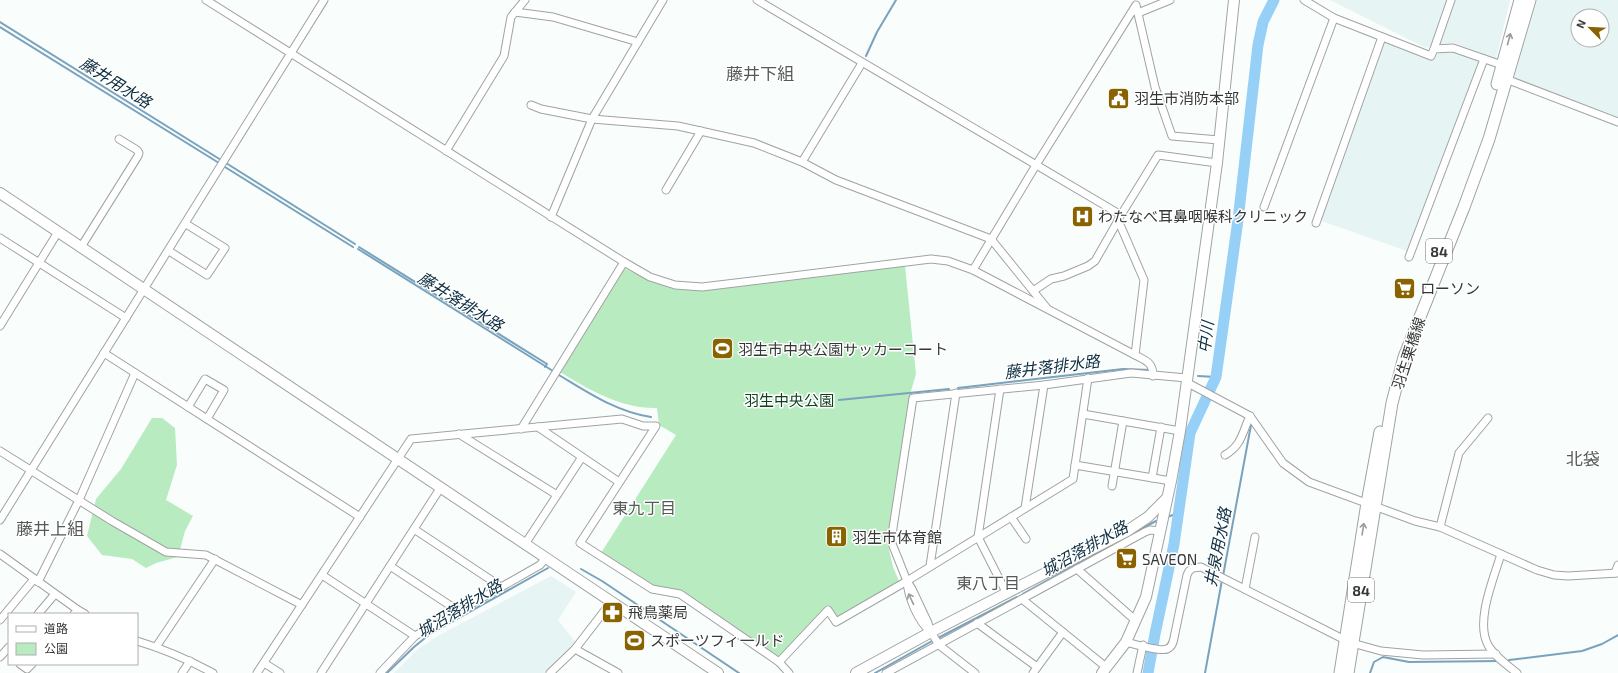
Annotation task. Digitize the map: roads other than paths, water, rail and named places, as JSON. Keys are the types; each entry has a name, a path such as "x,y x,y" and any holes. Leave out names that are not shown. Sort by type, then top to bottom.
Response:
{"main road":[{"name":"羽生栗橋線","path":"1340,673 1349,642 1386,399 1399,353 1458,205 1486,127 1520,0"},
{"name":"羽生栗橋線","path":"1371,505 1392,403 1404,357 1464,207 1489,139 1530,0"},
{"name":"羽生栗橋線","path":"1348,673 1349,642"}],"street":[{"path":"206,0 551,217 624,262 650,276 675,285 702,287 931,259 948,261 973,270 1152,364 1153,376"},
{"path":"0,520 186,224 324,0"},
{"path":"446,151 504,56 511,17 525,0"},
{"path":"551,217 592,119 663,0"},
{"path":"757,0 1036,165 1120,218 1144,280 1135,355"},
{"path":"973,270 1036,165 1136,6 1170,0"},
{"path":"1000,389 978,537 1012,592 1063,632 1104,670 1126,642 1146,597 1180,430 1217,163 1234,0"},
{"path":"1304,0 1334,18 1431,56 1451,0"},
{"path":"1136,6 1155,87 1172,136 1219,140"},
{"path":"515,12 553,17 638,42"},
{"path":"1264,207 1334,18"},
{"path":"1316,223 1382,37"},
{"path":"1434,49 1453,48 1502,65"},
{"path":"1409,257 1484,59"},
{"path":"802,162 862,63"},
{"path":"1506,79 1618,122"},
{"path":"531,105 541,109 592,119 678,126 754,143 802,162 836,180 991,239 1049,310"},
{"path":"666,190 701,131"},
{"path":"81,247 138,156 139,153 137,150 119,139"},
{"path":"1033,291 1051,279 1064,276 1088,266 1095,261 1158,155 1217,163"},
{"path":"0,193 718,673"},
{"path":"168,251 207,276 225,248 186,224"},
{"path":"0,326 58,232"},
{"path":"0,238 126,318"},
{"path":"521,429 624,262"},
{"path":"104,353 360,517"},
{"path":"0,620 36,580 79,500 135,373"},
{"path":"975,673 939,645 931,632 924,626 908,592 907,581 891,540 913,398 1044,385 1130,373 1186,380 1250,416 1283,463 1309,482 1415,521 1440,527 1537,570 1554,575 1568,576 1617,573 1618,566"},
{"path":"779,662 828,610 836,622 907,581 1073,479 1088,378"},
{"path":"188,407 205,379 224,390 207,419"},
{"path":"1025,508 1044,385"},
{"path":"930,566 956,393"},
{"path":"1083,414 1180,430"},
{"path":"1225,455 1234,450 1239,443 1250,416"},
{"path":"1440,527 1459,453 1488,418"},
{"path":"258,673 411,439 622,419 643,426 656,426 580,543 652,589 680,594 779,662 789,673"},
{"path":"1112,486 1123,420"},
{"path":"538,427 619,482"},
{"path":"1152,478 1161,427"},
{"path":"459,434 558,495"},
{"path":"0,451 112,521 166,552 206,555 302,605"},
{"path":"525,544 582,457"},
{"path":"1075,465 1170,481"},
{"path":"321,673 414,530 440,487"},
{"path":"856,673 931,632 1127,532 1148,517 1166,499"},
{"path":"1011,517 1026,539"},
{"path":"414,530 497,584 500,589"},
{"path":"890,672 1145,532 1150,530 1160,531"},
{"path":"1245,589 1255,537"},
{"path":"0,554 55,594 76,612"},
{"path":"1501,554 1486,606 1483,627 1488,644 1496,654 1517,673"},
{"path":"380,673 415,636 500,589 540,565 546,558"},
{"path":"156,646 215,559"},
{"path":"390,566 454,608 457,612"},
{"path":"1126,642 1161,649 1167,649 1173,644 1186,575 1192,568 1201,567 1349,642 1381,651 1423,655 1496,654"},
{"path":"1077,569 1135,620"},
{"path":"322,575 415,636"},
{"path":"39,613 55,594"},
{"path":"550,673 575,649 612,601"},
{"path":"977,623 1035,670 1063,632"},
{"path":"138,641 156,646 213,673"},
{"path":"1137,673 1145,646"},
{"path":"575,649 618,673"},
{"path":"182,673 190,661"},
{"path":"264,663 280,673"}],"waterway":[{"path":"866,56 877,32 896,0"},
{"name":"中川","path":"1148,673 1174,544 1190,433 1216,377 1238,220 1258,45 1263,22 1274,0"},
{"name":"藤井落排水路","path":"0,22 221,160"},
{"name":"藤井落排水路","path":"0,27 219,163"},
{"name":"藤井落排水路","path":"226,163 355,244"},
{"name":"藤井落排水路","path":"225,167 353,247"},
{"name":"藤井用水路","path":"359,247 547,364 545,367"},
{"name":"藤井用水路","path":"358,249 553,371"},
{"name":"藤井落排水路","path":"958,388 1123,369 1150,370"},
{"name":"藤井落排水路","path":"559,375 604,401 626,411 651,417"},
{"name":"藤井落排水路","path":"1198,376 1216,377"},
{"name":"藤井落排水路","path":"839,400 949,389"},
{"name":"井泉用水路","path":"1223,576 1251,425"},
{"name":"城沼落排水路","path":"1167,517 1179,513"},
{"name":"城沼落排水路","path":"1130,535 1156,521"},
{"name":"城沼落排水路","path":"1023,594 1121,540"},
{"name":"城沼落排水路","path":"387,673 430,634 548,568"},
{"name":"城沼落排水路","path":"581,569 602,581 739,673"},
{"name":"井泉用水路","path":"1205,673 1222,580"},
{"name":"城沼落排水路","path":"938,638 1017,597"},
{"path":"1509,660 1582,651 1602,644 1618,635"},
{"name":"城沼落排水路","path":"875,673 932,641"},
{"path":"1370,673 1374,662 1383,657 1409,662 1499,661"}],"place":[{"name":"羽生市消防本部","path":"1119,98"},
{"name":"わたなべ耳鼻咽喉科クリニック","path":"1082,216"},
{"name":"ローソン","path":"1404,288"},
{"name":"羽生市中央公園サッカーコート","path":"722,349"},
{"name":"羽生市体育館","path":"836,537"},
{"name":"SAVEON","path":"1126,559"},
{"name":"飛鳥薬局","path":"612,612"},
{"name":"スポーツフィ一ルド","path":"634,640"}],"district":[{"name":"藤井下組","path":"760,73"},
{"name":"北袋","path":"1583,458"},
{"name":"東九丁目","path":"644,507"},
{"name":"藤井上組","path":"50,528"},
{"name":"東八丁目","path":"988,582"}],"park label":[{"name":"羽生中央公園","path":"789,400"}]}
